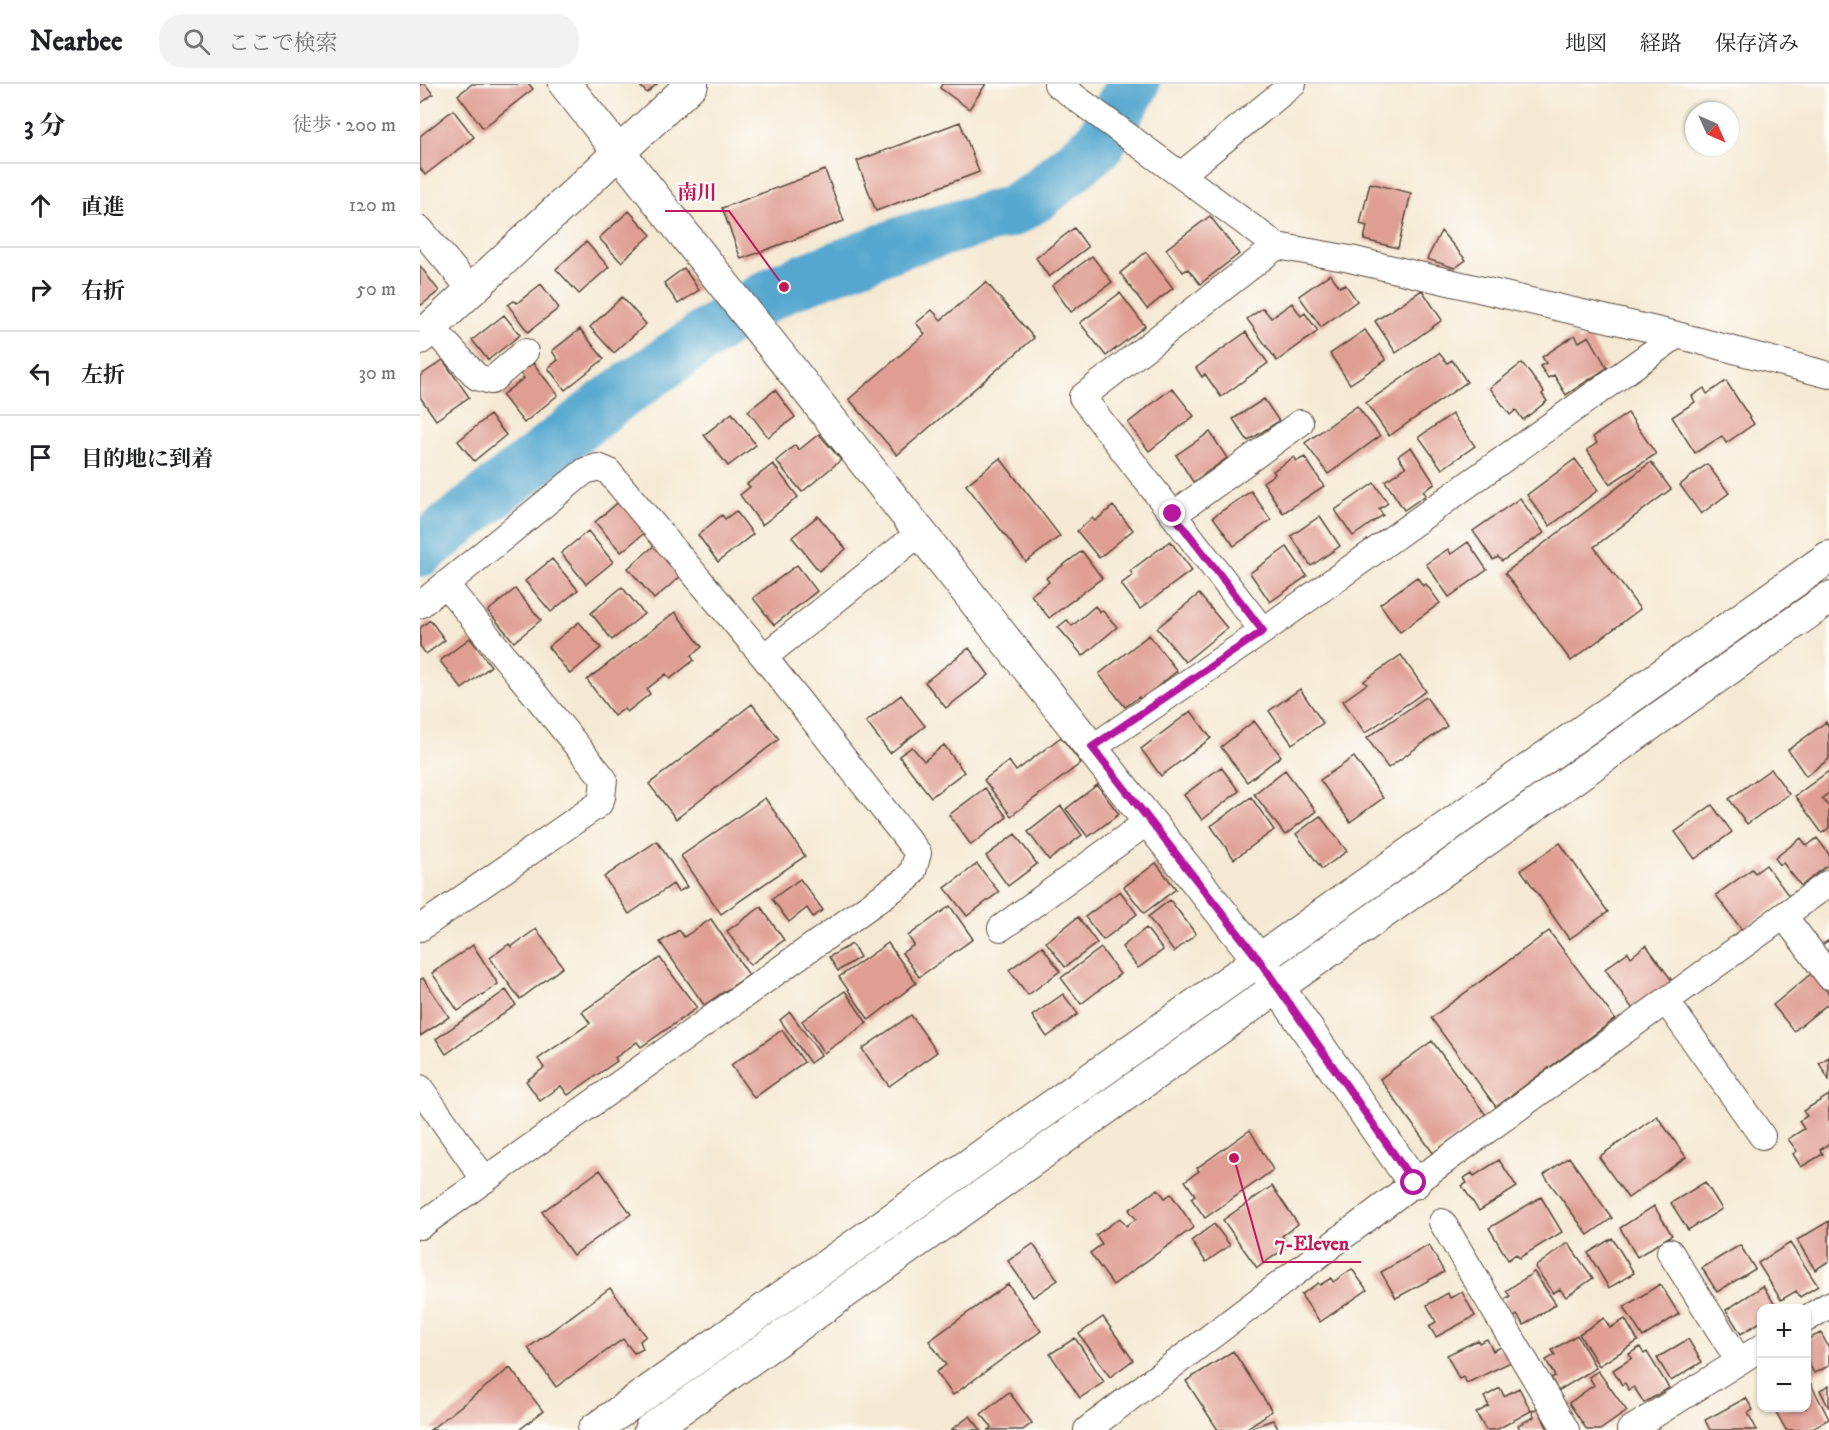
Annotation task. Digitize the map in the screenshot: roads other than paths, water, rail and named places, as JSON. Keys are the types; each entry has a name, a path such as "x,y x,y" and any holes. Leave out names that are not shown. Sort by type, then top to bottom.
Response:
{"street":[{"path":"565,84 1259,960 1414,1183"},
{"path":"525,352 491,381 477,377 426,333 692,84"},
{"path":"1057,84 1277,246 1350,259 1677,335 1829,375"},
{"path":"1182,174 1293,84"},
{"path":"420,229 471,291"},
{"path":"1263,631 1082,397 1277,246"},
{"path":"1092,747 1263,631 1677,335"},
{"path":"1173,514 1300,423"},
{"path":"420,605 585,471 598,467 608,471 764,657 918,853 913,871 907,879 420,1226"},
{"path":"764,657 921,532"},
{"path":"594,1430 1829,557"},
{"path":"420,928 598,804 602,797 604,779 446,585"},
{"path":"650,1430 1829,598"},
{"path":"1001,928 1150,820"},
{"path":"1087,1430 1414,1183 1829,883"},
{"path":"1784,915 1829,976"},
{"path":"1666,1001 1762,1136"},
{"path":"420,1088 485,1180"},
{"path":"1442,1222 1566,1430"},
{"path":"1670,1252 1739,1361"},
{"path":"1811,1316 1829,1305"},
{"path":"1630,1430 1666,1420 1739,1361 1757,1350"}],"waterway":[{"path":"420,551 609,402 736,314 784,287 908,240 1012,211 1038,195 1098,145 1134,84"}],"place":[{"name":"南川","path":"784,287"},
{"name":"7-Eleven","path":"1234,1158"}]}
